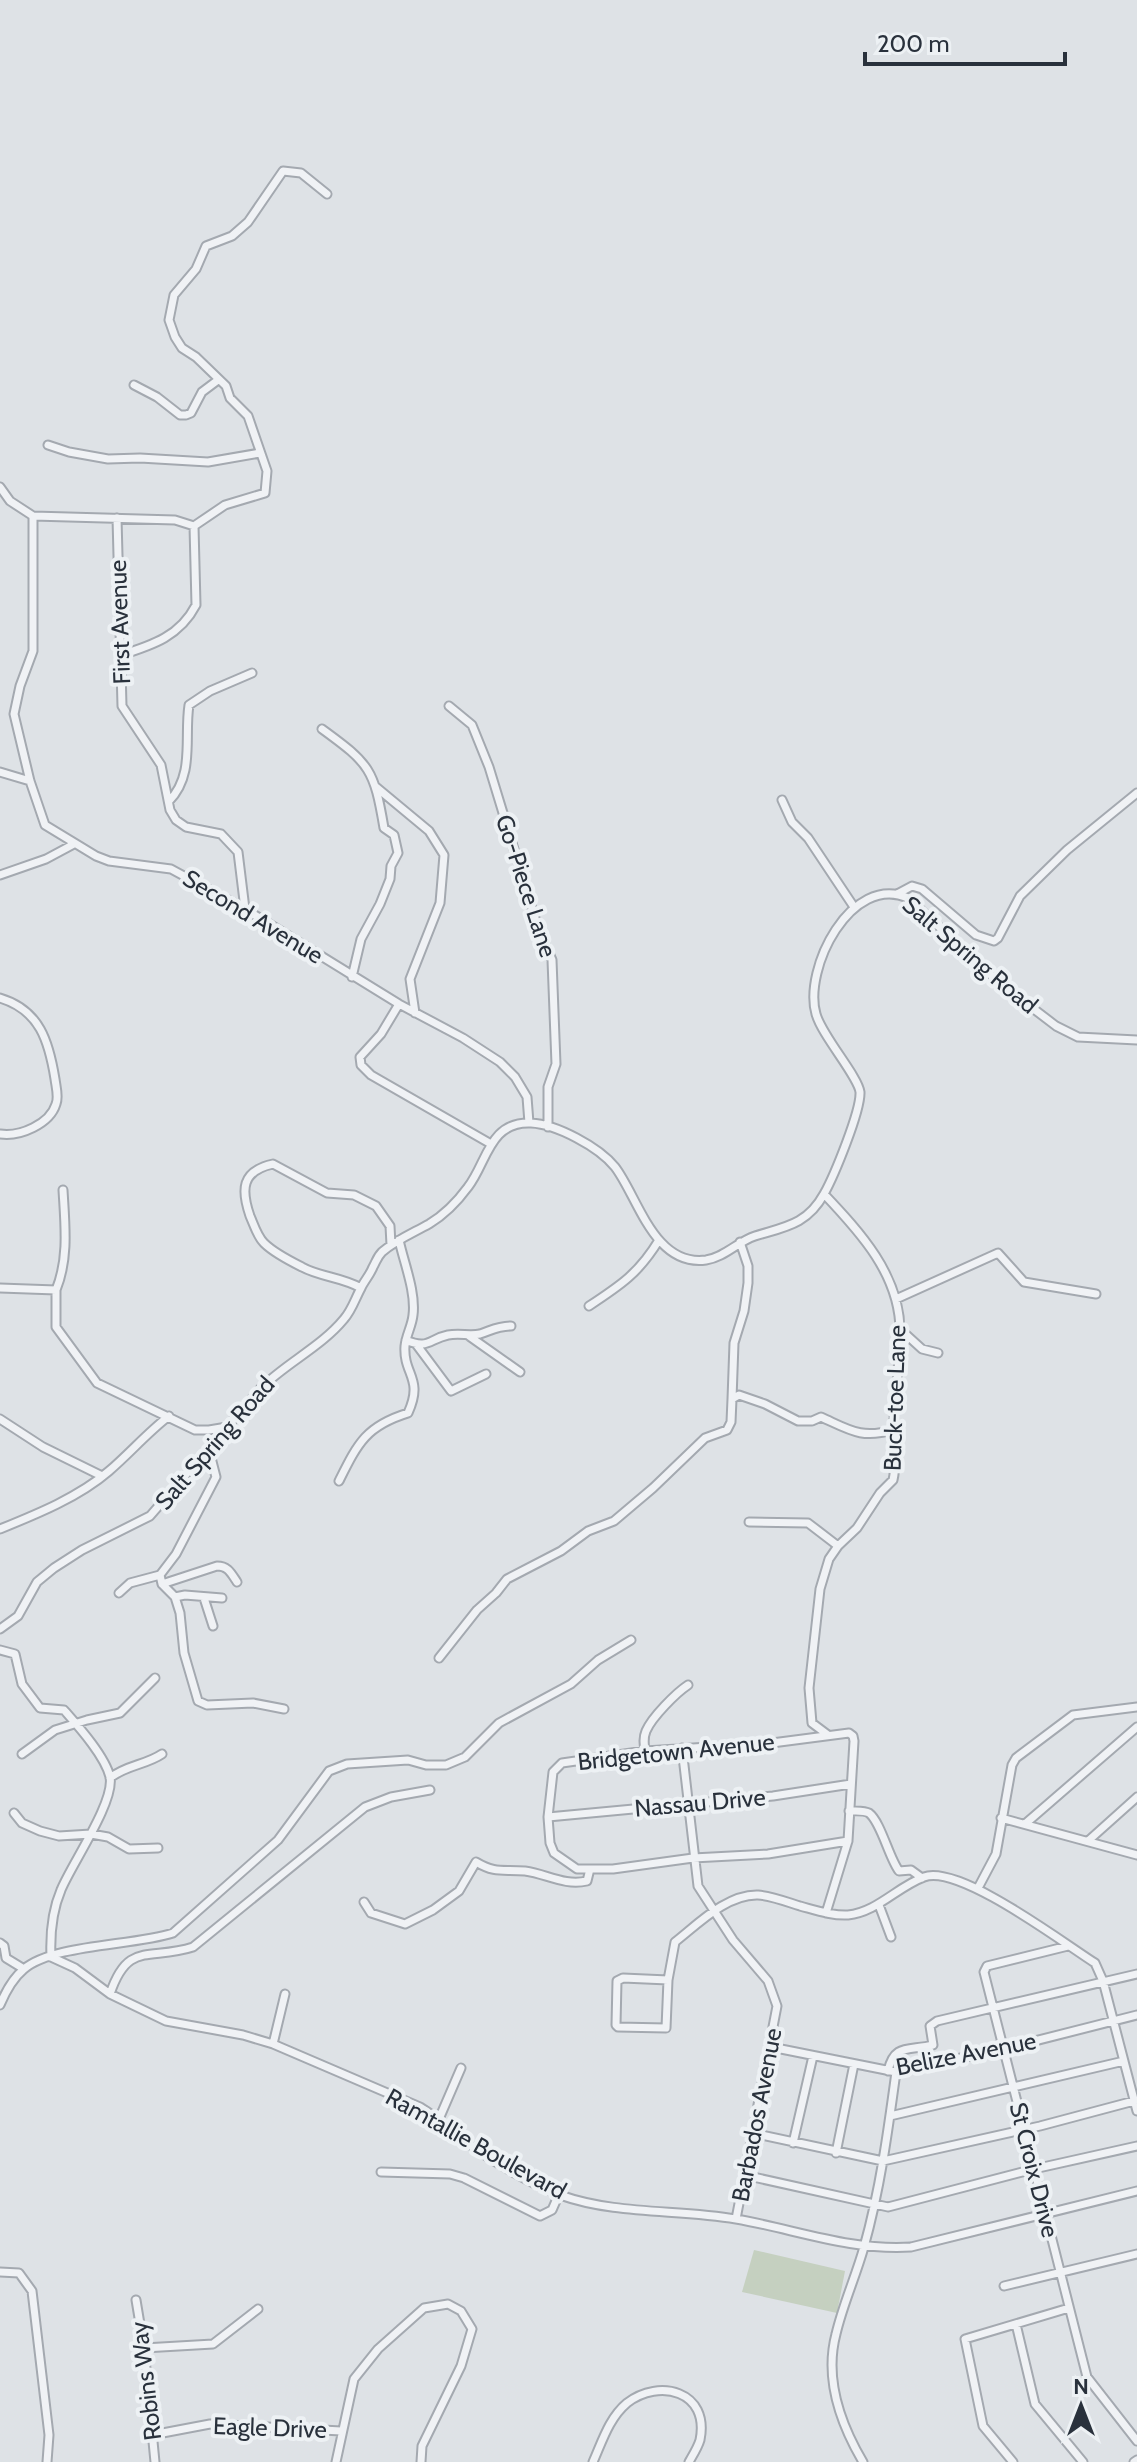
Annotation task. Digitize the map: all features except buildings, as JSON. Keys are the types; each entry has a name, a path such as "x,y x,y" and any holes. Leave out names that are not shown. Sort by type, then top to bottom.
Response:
{"street":[{"path":"194,526 225,505 265,493 267,471 248,416 230,398 226,386 182,348 175,337 169,320 174,295 196,269 206,246 232,236 248,222 283,171 301,173 327,194"},
{"path":"134,385 157,397 180,415 186,415 191,413 202,392 218,380"},
{"path":"48,445 108,459 208,462 260,453"},
{"path":"0,487 10,501 33,516 175,520 194,526"},
{"name":"Second Avenue","path":"33,516 33,651 14,714 30,781 45,825 109,861 171,869 245,909 352,977 463,1038 500,1062 515,1077 527,1097 529,1123"},
{"name":"First Avenue","path":"117,518 122,706 161,765 170,810 181,825 221,834 238,852 245,909"},
{"path":"121,655 160,642 190,616 196,605 194,526"},
{"path":"169,801 178,793 183,780 189,750 189,705 210,691 252,673"},
{"name":"Go-Piece Lane","path":"449,706 472,725 489,767 538,928 552,960 556,1064 548,1087 548,1127"},
{"path":"322,729 359,756 376,787 384,828 394,835 398,853 380,904 361,939 352,977"},
{"path":"0,772 30,781"},
{"path":"376,787 429,831 444,855 440,903 410,979 415,1013"},
{"path":"897,894 912,886 922,889 976,935 994,941 1020,896 1067,850 1137,793"},
{"path":"399,1004 381,1034 360,1057 361,1065 371,1075 491,1144 509,1129 529,1123 548,1127 599,1151 623,1179 644,1223 659,1240 687,1258 705,1260 723,1254 740,1242 784,1229 801,1220 814,1209 824,1194 859,1107 860,1089 816,1015 814,998 817,975 826,949 839,923 854,907 808,838 792,822 782,800"},
{"path":"0,875 46,859 74,844"},
{"name":"Salt Spring Road","path":"854,907 867,900 897,894 926,913 996,980 1056,1026 1078,1037 1137,1040"},
{"path":"0,998 14,1002 33,1017 50,1049 58,1101 52,1113 32,1129 0,1134"},
{"name":"Salt Spring Road","path":"0,1629 18,1616 37,1582 54,1568 82,1550 150,1516 278,1371 343,1320 379,1255 446,1212 470,1185 491,1144"},
{"path":"361,1288 349,1281 304,1269 265,1244 254,1229 245,1204 243,1187 249,1177 263,1166 273,1164 327,1193 354,1195 376,1206 390,1226 391,1245"},
{"path":"63,1190 64,1270 56,1290 56,1327 97,1383 195,1430 227,1427"},
{"name":"Buck-toe Lane","path":"824,1194 873,1249 896,1299 900,1329 893,1480 880,1493 851,1537 838,1546 829,1559 820,1589 809,1678 812,1723 828,1735"},
{"path":"339,1481 367,1432 408,1413 415,1399 413,1376 405,1348 413,1307 399,1240"},
{"path":"589,1306 629,1280 659,1240"},
{"path":"439,1658 477,1610 507,1579 561,1551 588,1531 614,1521 705,1438 727,1430 731,1422 734,1343 744,1311 748,1283 748,1266 740,1242"},
{"path":"896,1299 998,1253 1024,1282 1096,1294"},
{"path":"0,1288 56,1290"},
{"path":"406,1340 425,1345 449,1335 479,1334 496,1326 511,1326"},
{"path":"900,1329 922,1349 938,1353"},
{"path":"467,1335 520,1372"},
{"path":"416,1344 451,1391 486,1374"},
{"path":"732,1399 739,1395 798,1421 821,1417 855,1432 873,1435 893,1430"},
{"path":"0,1529 43,1511 102,1476 169,1416"},
{"path":"0,1419 43,1447 102,1476"},
{"path":"161,1580 216,1477 209,1450"},
{"path":"749,1522 808,1523 838,1546"},
{"path":"119,1593 130,1583 161,1580 217,1566 223,1566 237,1582"},
{"path":"161,1580 175,1597 180,1613 184,1653 198,1701 207,1705 253,1703 284,1709"},
{"path":"175,1597 222,1598"},
{"path":"204,1598 213,1626"},
{"path":"0,2005 24,1969 51,1957 173,1933 278,1840 329,1771 347,1764 408,1760 426,1765 446,1765 465,1757 499,1723 571,1684 598,1660 631,1640"},
{"path":"0,1650 15,1654 22,1684 40,1708 64,1710 96,1752 110,1778 110,1787 91,1834 61,1889 52,1919 51,1957"},
{"path":"22,1754 55,1730 120,1713 155,1678"},
{"path":"645,1751 644,1738 649,1726 688,1685"},
{"path":"978,1888 993,1862 1012,1765 1022,1753 1073,1715 1137,1707"},
{"path":"1025,1824 1137,1727"},
{"name":"Bridgetown Avenue","path":"848,1841 768,1854 577,1869 554,1853 548,1817 556,1766 645,1751 772,1743 849,1733 854,1741 851,1784"},
{"name":"Barbados Avenue","path":"682,1748 698,1886 750,1961 768,1981 777,2006 736,2219"},
{"path":"110,1778 124,1769 149,1763 162,1754"},
{"path":"826,1913 848,1841 851,1784"},
{"name":"Nassau Drive","path":"548,1817 773,1796 851,1784"},
{"path":"110,1994 123,1965 134,1957 149,1953 177,1952 193,1947 365,1807 391,1797 430,1790"},
{"path":"1088,1841 1137,1797"},
{"path":"849,1811 865,1811 871,1815 886,1841 890,1859 896,1868 911,1870 922,1878"},
{"path":"14,1813 22,1823 59,1836 91,1834 108,1837 129,1849 158,1848"},
{"path":"1001,1818 1137,1855"},
{"path":"364,1902 371,1913 405,1924 433,1910 459,1891 476,1862 495,1872 525,1871 548,1879 576,1883 587,1881 590,1869"},
{"path":"668,1980 623,1978 617,1981 616,2025 666,2028 668,1980 675,1942 732,1901 758,1895 826,1913 849,1915 879,1905 922,1878 940,1875 978,1888 1095,1963 1103,1981 1137,2111"},
{"path":"879,1905 891,1937"},
{"path":"0,1943 4,1946 6,1958 24,1969"},
{"name":"St Croix Drive","path":"1068,1946 987,1966 984,1972 1087,2377 1137,2441"},
{"name":"Ramtallie Boulevard","path":"51,1957 75,1968 110,1994 166,2021 243,2035 273,2044 420,2107 471,2146 559,2194 598,2206 683,2211 736,2219 882,2249 911,2247 1137,2191"},
{"path":"863,2462 849,2438 835,2397 831,2358 864,2247 883,2161 890,2116 891,2057 896,2052 933,2045 931,2024 1137,1974"},
{"path":"273,2044 285,1994"},
{"name":"Belize Avenue","path":"771,2047 892,2071 1003,2049 1137,2015"},
{"path":"793,2143 813,2056"},
{"path":"890,2116 1124,2061"},
{"path":"836,2153 854,2064"},
{"path":"439,2119 461,2068"},
{"path":"752,2133 883,2161 1024,2130 1134,2101"},
{"path":"744,2175 888,2207 1137,2146"},
{"path":"381,2172 450,2174 540,2216 552,2210 559,2194"},
{"path":"1004,2286 1137,2254"},
{"path":"0,2272 19,2273 32,2291 49,2435 47,2462"},
{"name":"Robins Way","path":"136,2300 155,2462"},
{"path":"336,2462 354,2379 378,2349 424,2308 448,2304 461,2311 472,2329 461,2366 422,2446 421,2462"},
{"path":"1013,2462 983,2426 966,2337 1069,2308"},
{"path":"144,2348 213,2344 258,2309"},
{"path":"1016,2324 1035,2404 1083,2462"},
{"path":"593,2462 607,2428 626,2404 651,2392 666,2391 691,2399 698,2410 700,2442 689,2462"},
{"name":"Eagle Drive","path":"152,2435 210,2424 341,2431"}],"green space":[{"path":"754,2250 845,2271 837,2313 742,2292"}]}
